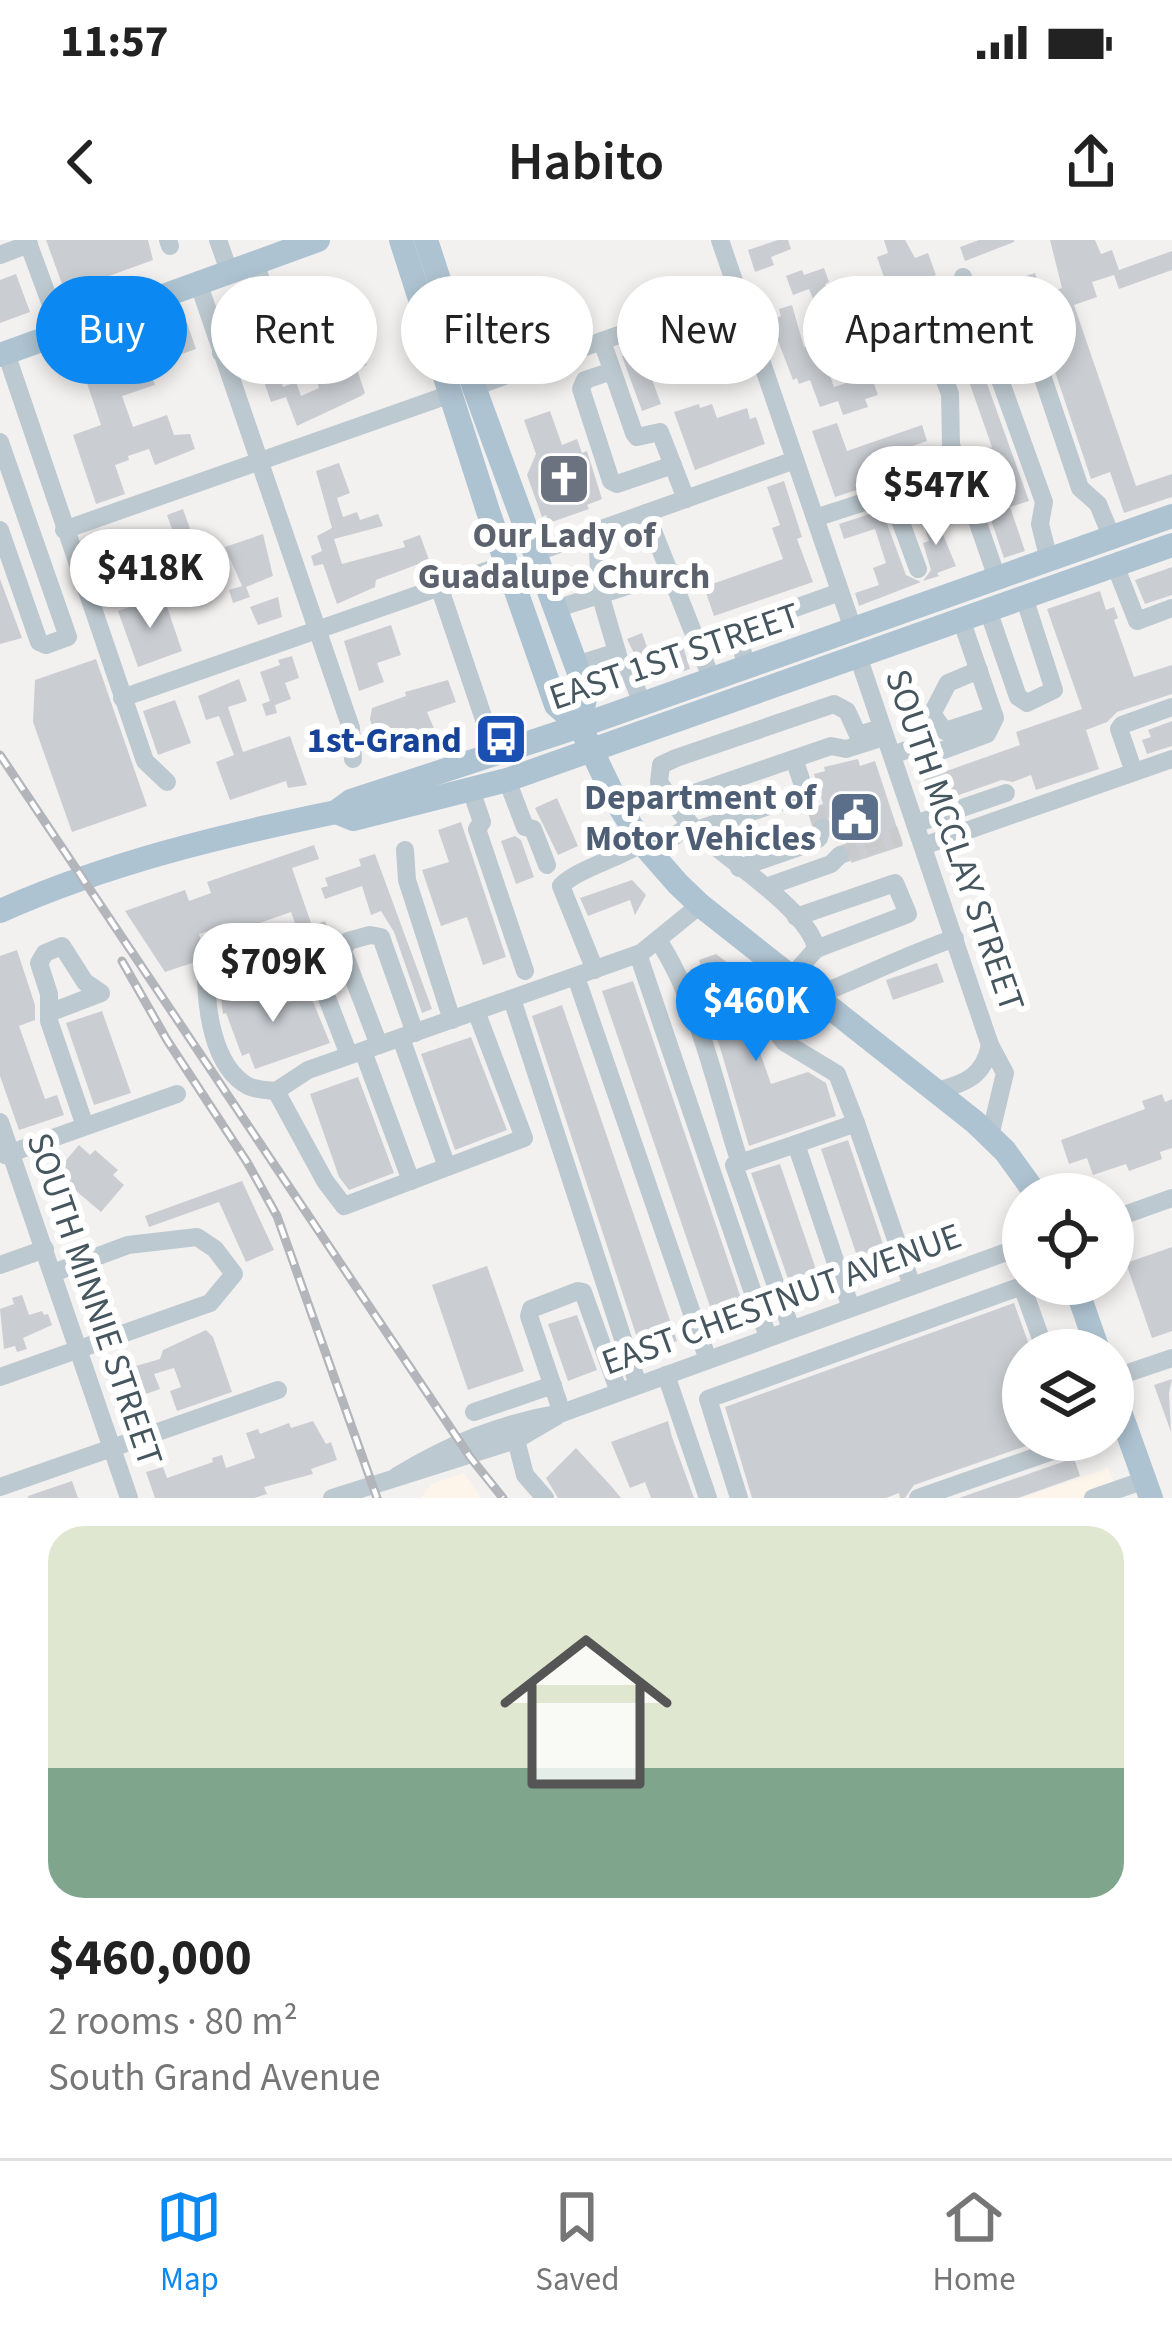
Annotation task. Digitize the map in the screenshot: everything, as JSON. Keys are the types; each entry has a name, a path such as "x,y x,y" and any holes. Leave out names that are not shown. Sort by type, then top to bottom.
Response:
{"main road":[{"path":"187,286 318,240"},
{"path":"401,240 534,553 586,692 580,726"},
{"path":"426,240 506,563 556,705 580,726 647,849 700,905 991,1136 1020,1173"},
{"path":"3,354 36,341"},
{"name":"EAST 1ST STREET","path":"0,910 139,858 336,812 351,801 712,680 853,629 924,584 961,591 1172,516"},
{"name":"EAST 1ST STREET","path":"336,812 353,819 507,779 1172,545"},
{"path":"858,656 872,633 961,591"},
{"path":"1134,1460 1148,1489"}],"street":[{"path":"218,240 229,271"},
{"path":"720,240 732,276"},
{"path":"0,255 28,242 40,276"},
{"path":"255,262 260,276"},
{"path":"198,282 211,322"},
{"path":"64,530 617,336"},
{"path":"602,341 637,437"},
{"path":"3,354 145,761 167,782"},
{"path":"612,370 581,384 613,483 673,465"},
{"path":"231,384 351,728 353,759"},
{"path":"769,384 853,629"},
{"path":"946,384 951,445 997,578"},
{"path":"1002,384 1044,502 1040,524 1049,560"},
{"path":"1045,384 1081,488 1098,503 1112,538"},
{"path":"600,448 660,432 686,499"},
{"path":"0,442 68,637 84,646 103,641"},
{"path":"534,553 795,460"},
{"path":"1044,502 1081,488"},
{"path":"815,518 886,495 892,498 924,584"},
{"path":"646,513 712,680"},
{"path":"0,530 39,642 46,645 68,637"},
{"path":"593,532 600,594 620,662 630,672 642,704"},
{"path":"122,698 506,563"},
{"path":"1115,565 1137,621 1172,608"},
{"path":"555,609 672,572"},
{"path":"439,586 496,755"},
{"path":"747,667 736,629 840,592"},
{"path":"988,610 1018,698 1027,704 1045,698 1054,690 1024,597"},
{"path":"817,949 814,935 766,887 693,827 671,801 659,782 662,765 834,704 847,711 858,734 938,752 987,734 994,715 961,620"},
{"path":"576,665 617,652"},
{"name":"SOUTH MCCLAY STREET","path":"858,656 914,834 990,1045 1005,1073 991,1136"},
{"path":"979,670 948,683 932,714 945,731 994,715"},
{"path":"1134,772 1119,729 1172,707"},
{"path":"671,801 831,746 846,749 886,740"},
{"path":"739,1498 561,886 693,827 811,801 794,759"},
{"path":"914,834 1172,759"},
{"path":"507,779 525,827 533,829 548,865"},
{"path":"472,790 482,822 477,830 525,971"},
{"path":"914,834 1006,794"},
{"path":"739,868 811,843 822,828"},
{"path":"405,850 407,880 452,1020"},
{"path":"766,887 831,864 840,856"},
{"path":"796,917 896,883 908,914 817,949 761,1011 784,1042 837,1074 912,1286"},
{"path":"206,971 218,1047 238,1078 251,1088 276,1091 308,1070 638,954 700,905"},
{"path":"364,1050 368,1016 343,952 348,941 370,935 380,937 404,1002 408,1035 447,1167"},
{"path":"815,996 955,938"},
{"path":"658,940 673,962 740,1163"},
{"path":"638,954 768,1337"},
{"path":"276,975 298,968 320,980 364,1050 411,1181"},
{"path":"512,999 629,1389"},
{"path":"276,1091 325,1181 344,1206 524,1138 476,1011"},
{"path":"49,1013 86,1126"},
{"name":"SOUTH MCCLAY STREET","path":"937,1091 976,1076 987,1063 990,1045"},
{"path":"5,1155 177,1094"},
{"name":"SOUTH MINNIE STREET","path":"0,1122 5,1155 45,1249 129,1498"},
{"path":"790,1329 734,1165 856,1123"},
{"path":"796,1144 851,1308"},
{"path":"1134,1212 1172,1198"},
{"path":"0,1377 210,1303 234,1274 215,1249 197,1237 128,1245 53,1273"},
{"path":"0,1265 45,1249"},
{"name":"EAST CHESTNUT AVENUE","path":"332,1498 516,1440 562,1413 1002,1254"},
{"path":"708,1399 1022,1286 1037,1329"},
{"path":"562,1413 530,1316 531,1309 578,1291 583,1292 629,1389"},
{"path":"1134,1371 1172,1358"},
{"path":"666,1375 708,1498"},
{"path":"474,1412 553,1385"},
{"path":"0,1487 278,1390"},
{"name":"EAST CHESTNUT AVENUE","path":"397,1476 451,1444 523,1419 562,1413"},
{"path":"516,1440 525,1475 545,1498"},
{"path":"918,1498 1023,1461"},
{"path":"397,1476 404,1496"},
{"path":"1093,1498 1148,1489"}],"shaded area":[{"path":"1108,1468 1119,1498 1022,1498"},
{"path":"464,1473 481,1498 421,1498 431,1484"}],"building":[{"path":"46,240 148,240 153,260 109,276 59,276"},
{"path":"788,240 791,249 771,257 774,265 755,272 748,250"},
{"path":"884,240 905,240 915,258 928,253 936,275 884,276 877,257 888,253"},
{"path":"979,240 1014,242 965,261 960,247"},
{"path":"1050,240 1095,240 1101,254 1112,250 1119,270 1172,251 1172,270 1119,289 1114,275 1092,282 1097,297 1076,304 1076,276 1059,276"},
{"path":"824,268 827,276 803,276 803,291 793,295 786,276 802,270 804,275"},
{"path":"16,274 30,312 0,323 0,280"},
{"path":"792,305 803,344 803,383 799,384 797,378 793,380 779,343 779,309"},
{"path":"1076,311 1136,486 1172,474 1172,497 1124,513 1110,472 1091,479 1059,384 1076,384"},
{"path":"187,323 196,349 187,352"},
{"path":"87,384 155,384 122,396 133,427 167,415 174,435 190,434 195,449 155,465 149,449 128,456 129,460 115,465 125,494 96,504 73,435 101,425"},
{"path":"265,384 297,384 301,396 319,388 318,384 362,384 365,393 297,426 286,397 271,402"},
{"path":"632,384 654,384 661,404 642,411"},
{"path":"811,384 874,384 878,395 865,399 868,407 843,415 838,401 820,407"},
{"path":"970,384 987,384 1029,501 1010,507 1025,551 1004,558 969,455 992,447"},
{"path":"699,404 700,408 712,404 717,418 747,408 750,419 756,417 765,444 695,470 674,412"},
{"name":"Our Lady of Guadalupe Church","path":"550,411 562,445 577,439 582,453 587,451 602,499 587,505 589,509 549,523 546,515 542,517 527,475 536,454 524,420"},
{"path":"837,423 847,451 922,425 927,441 895,452 904,481 882,482 835,497 812,431"},
{"path":"339,463 350,493 337,498 343,517 357,512 360,520 378,514 383,526 334,539 342,564 405,547 403,541 420,535 429,560 376,580 375,587 337,604 323,564 314,566 311,556 322,551 317,536 332,528 316,471"},
{"path":"784,481 813,582 714,616 704,587 783,559 772,528 780,525 767,487"},
{"path":"183,509 195,543 180,552 167,515"},
{"path":"882,510 906,575 921,582 859,606 855,593 879,585 873,568 886,563 875,529 844,539 839,524"},
{"path":"934,513 956,566 923,581 931,570 921,517"},
{"path":"263,534 273,576 246,587 250,597 233,603 229,590 242,586 225,547"},
{"path":"1172,567 1172,595 1145,604 1135,580"},
{"path":"0,579 22,638 0,644"},
{"path":"1100,591 1106,610 1114,607 1134,677 1172,665 1172,694 1117,712 1107,722 1086,730 1099,769 1036,790 1031,775 1013,782 1002,780 933,804 924,779 1020,745 1016,732 1082,709 1047,609"},
{"path":"163,595 182,651 138,667 118,611"},
{"path":"278,597 282,617 258,625 250,607"},
{"path":"391,625 401,655 377,663 384,682 359,691 344,641"},
{"path":"642,633 658,678 648,682 627,639"},
{"path":"681,640 690,669 676,674 667,645"},
{"path":"292,656 299,678 285,683 291,699 275,705 277,713 266,716 262,704 270,701 260,672"},
{"path":"96,659 147,806 72,832 33,722 35,680"},
{"path":"239,679 247,701 228,707 243,752 290,736 307,785 288,788 286,781 230,800 216,762 234,755 219,716 206,720 198,696"},
{"path":"448,680 456,702 427,712 438,738 381,758 370,719 372,708 406,696 405,692"},
{"path":"175,700 191,743 158,755 143,711"},
{"path":"1172,721 1172,746 1147,754 1142,740 1151,737 1148,730"},
{"name":"Department of Motor Vehicles","path":"858,759 860,766 875,761 903,846 851,863 853,850 845,842 836,842 832,820 825,815 815,817 813,808 823,804 814,774"},
{"path":"557,798 578,846 558,855 535,808"},
{"path":"461,822 506,957 483,965 467,917 441,926 422,870 449,862 438,830"},
{"path":"515,836 521,840 534,877 516,884 501,841"},
{"path":"314,845 319,859 292,868 312,926 325,921 333,942 330,949 307,957 291,912 225,935 222,926 199,934 207,958 165,972 125,911 185,890 189,901 211,893 207,882"},
{"path":"375,854 432,1009 422,1013 394,932 381,911 371,915 362,886 325,899 321,888 328,886 325,878 361,866 359,859"},
{"path":"632,880 646,895 635,915 630,900 588,916 580,898"},
{"path":"17,950 35,1005 35,1020 19,1026 45,1099 57,1095 64,1115 19,1130 0,1076 0,956"},
{"path":"716,954 729,964 771,1084 808,1072 826,1083 836,1116 749,1146 719,1044 690,970 701,966 699,960"},
{"path":"937,963 944,982 893,1000 886,980"},
{"path":"633,981 747,1316 717,1327 602,991"},
{"path":"265,982 276,1005 311,997 330,1043 255,1069 249,1053 242,1056 223,1014 221,997"},
{"path":"562,1005 677,1341 642,1353 532,1016"},
{"path":"102,1011 131,1093 94,1105 66,1023"},
{"path":"471,1037 507,1130 455,1150 421,1054"},
{"path":"358,1077 394,1173 349,1190 339,1177 310,1094"},
{"path":"1162,1094 1165,1102 1172,1099 1172,1148 1160,1152 1162,1159 1129,1171 1126,1164 1099,1173 1092,1173 1087,1158 1069,1164 1061,1140 1145,1109 1142,1101"},
{"path":"848,1140 889,1262 862,1271 821,1149"},
{"path":"79,1145 90,1155 95,1150 118,1170 113,1175 124,1185 101,1212 55,1173"},
{"path":"780,1164 821,1284 793,1293 751,1173"},
{"path":"242,1181 274,1250 246,1262 219,1202 149,1227 145,1216"},
{"path":"1172,1247 1172,1331 1152,1338 1134,1286 1134,1260"},
{"path":"487,1266 524,1371 468,1390 432,1285"},
{"path":"22,1295 29,1315 42,1311 52,1325 23,1338 27,1349 17,1352 15,1346 4,1349 0,1309"},
{"path":"1008,1305 1015,1305 1023,1329 1002,1329 1002,1454 914,1485 905,1498 899,1493 886,1498 752,1498 725,1407"},
{"path":"577,1315 597,1370 568,1381 548,1324"},
{"path":"206,1330 213,1337 232,1392 177,1411 170,1391 181,1387 174,1368 154,1374 160,1389 135,1398 138,1407 121,1413 103,1370 122,1370 160,1359 163,1350"},
{"path":"1172,1379 1169,1393 1171,1432 1154,1385"},
{"path":"313,1421 326,1444 331,1442 337,1460 311,1469 313,1474 264,1487 267,1494 254,1498 155,1498 146,1472 163,1467 167,1478 222,1455 226,1468 255,1458 246,1433"},
{"path":"668,1421 694,1498 651,1498 645,1482 630,1488 611,1442"},
{"path":"576,1448 621,1498 558,1498 546,1478"},
{"path":"1065,1461 1075,1461 1080,1476 1018,1498 959,1498"},
{"path":"72,1481 78,1498 28,1498 28,1496"}],"tunnel":[{"path":"816,808 822,828"},
{"path":"840,855 900,835"}],"railway":[{"path":"0,755 470,1457 503,1498"},
{"path":"122,961 277,1216 377,1498"}],"place":[{"name":"Our Lady of Guadalupe Church","path":"564,479"},
{"name":"1st-Grand","path":"501,739"},
{"name":"Department of Motor Vehicles","path":"855,817"}]}
